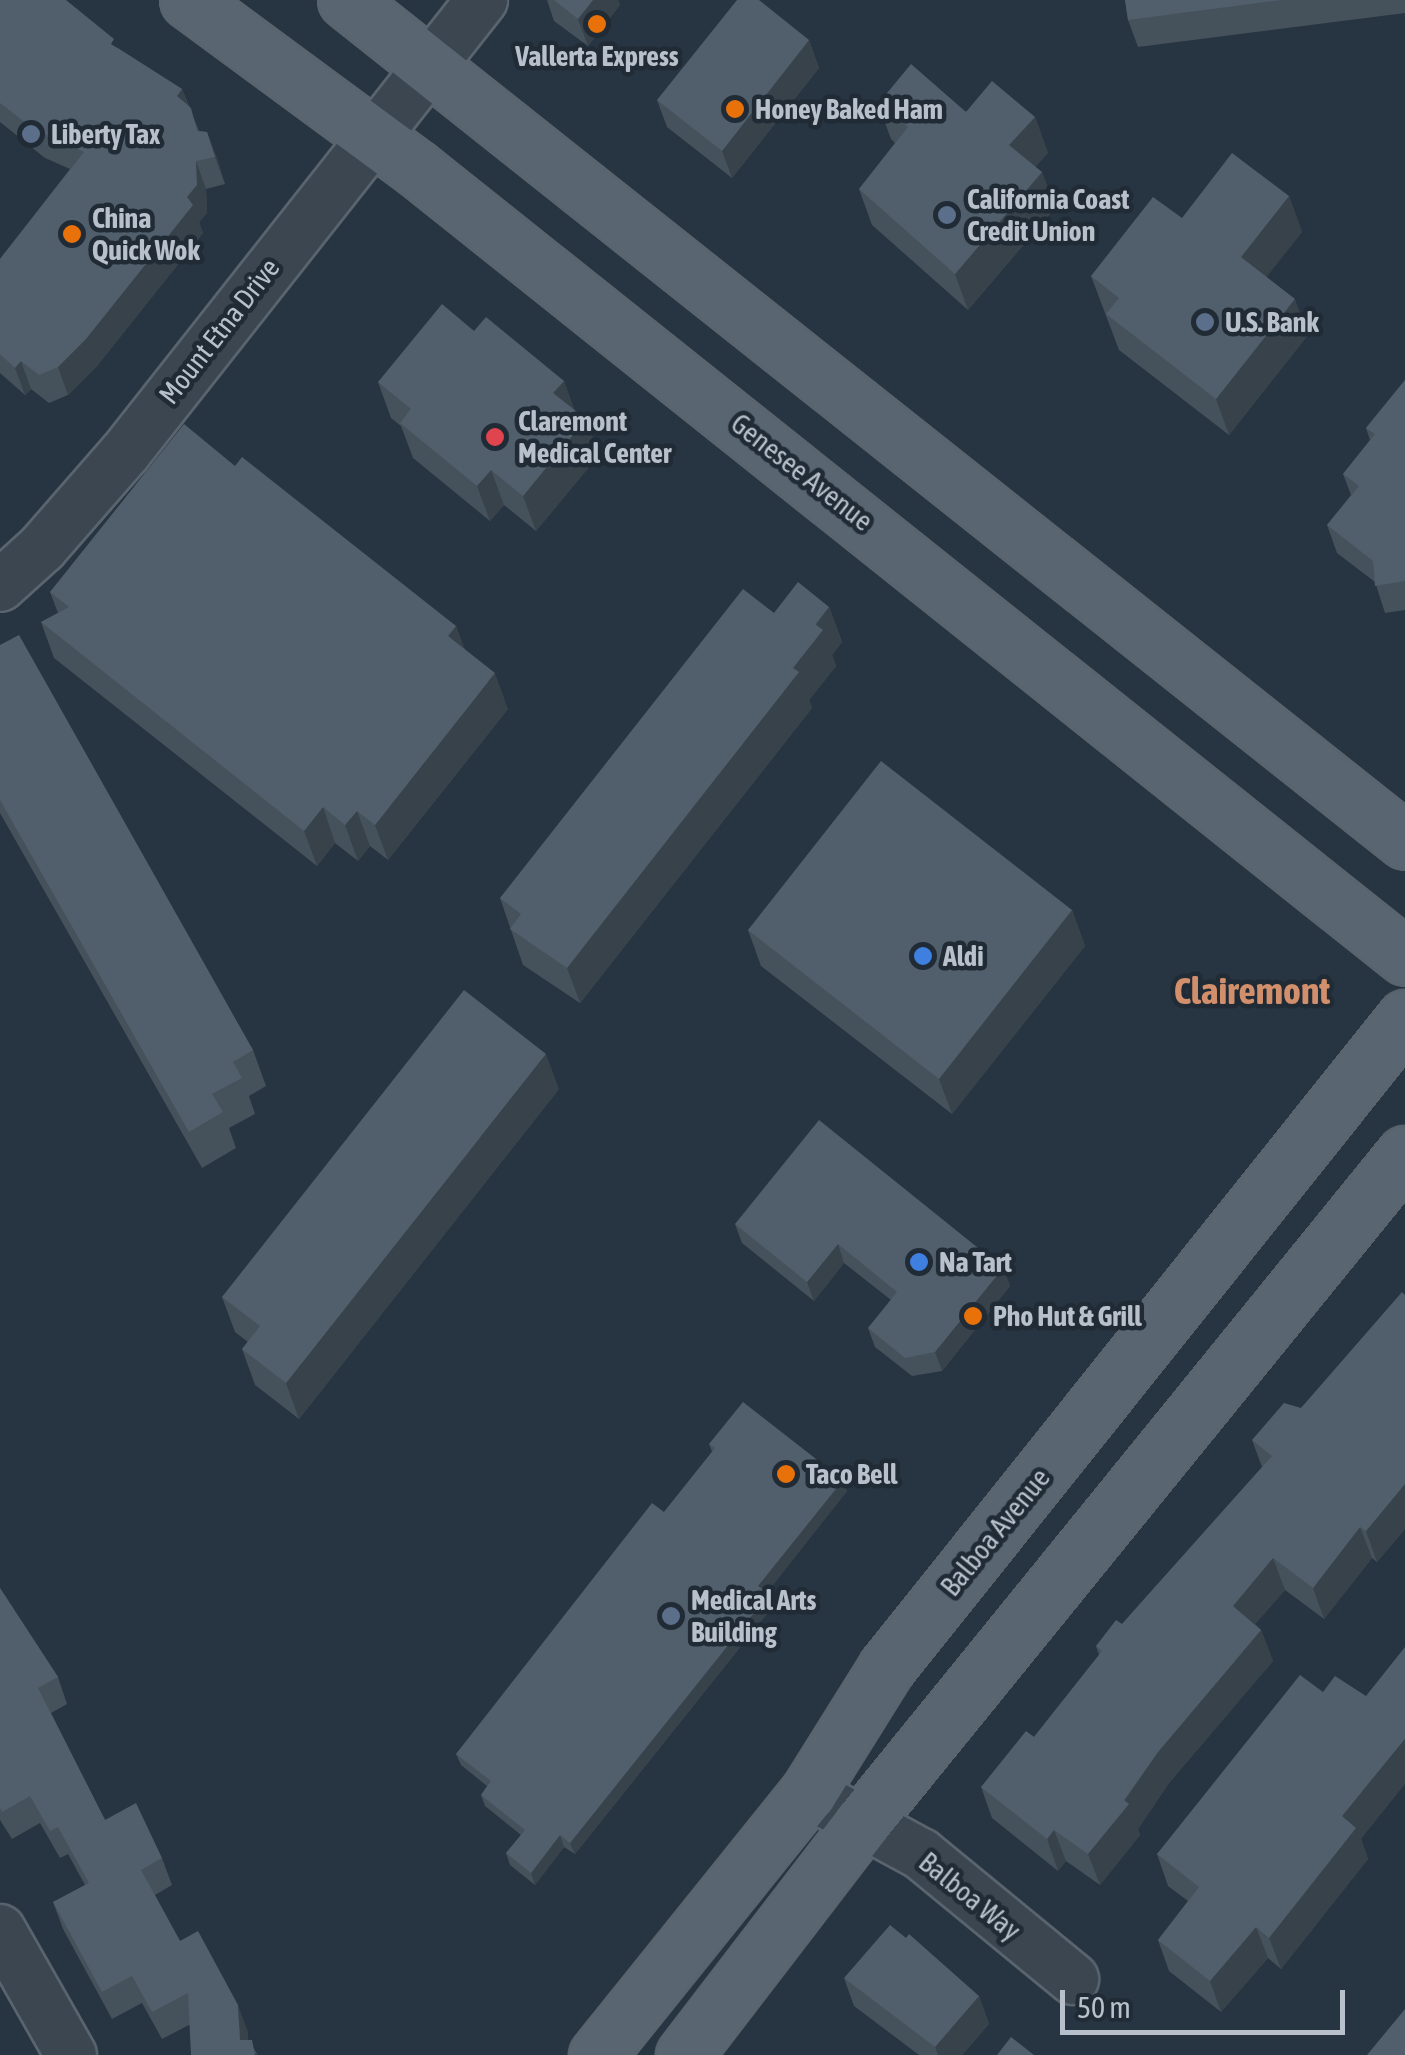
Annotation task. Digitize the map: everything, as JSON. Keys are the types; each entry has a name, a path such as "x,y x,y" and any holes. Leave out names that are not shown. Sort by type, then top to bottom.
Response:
{"main road":[{"name":"Genesee Avenue","path":"188,0 373,136 1405,957"},
{"path":"346,0 1405,841"},
{"name":"Balboa Avenue","path":"597,2055 808,1793 886,1668 1405,1018"},
{"path":"684,2055 862,1824 1405,1154"}],"street":[{"name":"Mount Etna Drive","path":"0,586 42,548 124,453 482,0"},
{"name":"Balboa Way","path":"808,1793 921,1854 1072,1979"},
{"path":"0,1930 71,2055"}],"building":[{"path":"0,0 66,0 114,39 111,44 182,89 177,96 191,108 197,131 207,132 215,157 196,161 197,185 187,197 193,205 86,339 58,367 39,375 21,361 15,368 0,354 0,259 84,152 35,130 0,103"},
{"path":"554,0 593,0 578,19"},
{"path":"737,0 759,0 809,40 722,151 657,100"},
{"path":"1125,0 1281,0 1128,20"},
{"path":"911,64 966,112 992,81 1035,117 1009,145 1042,172 955,274 859,189 908,127 878,104"},
{"name":"U.S. Bank","path":"1232,153 1289,196 1241,257 1295,299 1216,399 1106,314 1119,298 1091,276 1153,197 1182,218"},
{"name":"Claremont Medical Center","path":"442,304 474,331 486,317 564,381 553,393 586,419 523,496 491,470 477,486 400,423 411,409 378,382"},
{"path":"1405,380 1405,581 1375,586 1373,561 1327,525 1359,486 1343,474 1375,434 1366,428"},
{"path":"184,424 235,466 242,457 456,626 448,636 495,673 375,825 357,811 345,825 323,807 304,831 41,622 69,607 50,592"},
{"path":"798,582 829,607 815,624 823,630 793,668 799,672 567,968 510,929 521,914 500,898 743,589 774,613"},
{"path":"19,635 253,1050 233,1062 242,1078 212,1094 223,1112 189,1132 0,800 0,645"},
{"name":"Aldi","path":"881,761 1072,910 939,1079 748,930"},
{"path":"464,990 546,1054 286,1383 242,1349 260,1326 222,1297"},
{"path":"819,1120 1003,1268 935,1352 905,1358 868,1328 897,1292 838,1244 807,1282 735,1224"},
{"path":"1402,1292 1405,1484 1366,1531 1360,1527 1313,1588 1273,1558 1233,1606 1261,1630 1158,1752 1124,1800 1129,1804 1088,1854 1054,1830 1047,1839 981,1787 1026,1731 1034,1737 1102,1651 1096,1646 1116,1620 1122,1624 1272,1456 1252,1440 1284,1403 1301,1408"},
{"path":"743,1402 843,1480 758,1586 769,1594 570,1843 560,1835 531,1873 506,1853 525,1830 481,1795 491,1781 456,1754 652,1503 664,1512 715,1448 709,1444"},
{"path":"0,1588 58,1677 38,1688 105,1820 136,1803 162,1858 141,1870 180,1941 198,1931 238,2005 240,2040 252,2040 255,2055 191,2055 188,1993 152,2012 132,1976 102,1992 53,1902 89,1883 58,1827 50,1831 30,1796 2,1812"},
{"path":"1405,1647 1405,1739 1342,1816 1356,1828 1269,1938 1256,1927 1210,1981 1158,1940 1199,1887 1157,1854 1300,1675 1323,1692 1335,1676 1366,1696"},
{"path":"890,1925 906,1938 909,1934 979,1996 935,2047 844,1978"},
{"path":"1405,2009 1405,2055 1367,2055"},
{"path":"1011,2037 1034,2055 997,2055"}],"place":[{"name":"Vallerta Express","path":"597,24"},
{"name":"Honey Baked Ham","path":"735,109"},
{"name":"Liberty Tax","path":"31,134"},
{"name":"California Coast Credit Union","path":"947,215"},
{"name":"China Quick Wok","path":"72,234"},
{"name":"U.S. Bank","path":"1205,322"},
{"name":"Claremont Medical Center","path":"495,437"},
{"name":"Aldi","path":"923,956"},
{"name":"Na Tart","path":"919,1262"},
{"name":"Pho Hut & Grill","path":"973,1316"},
{"name":"Taco Bell","path":"786,1474"},
{"name":"Medical Arts Building","path":"671,1616"}],"district":[{"name":"Clairemont","path":"1252,991"}]}
